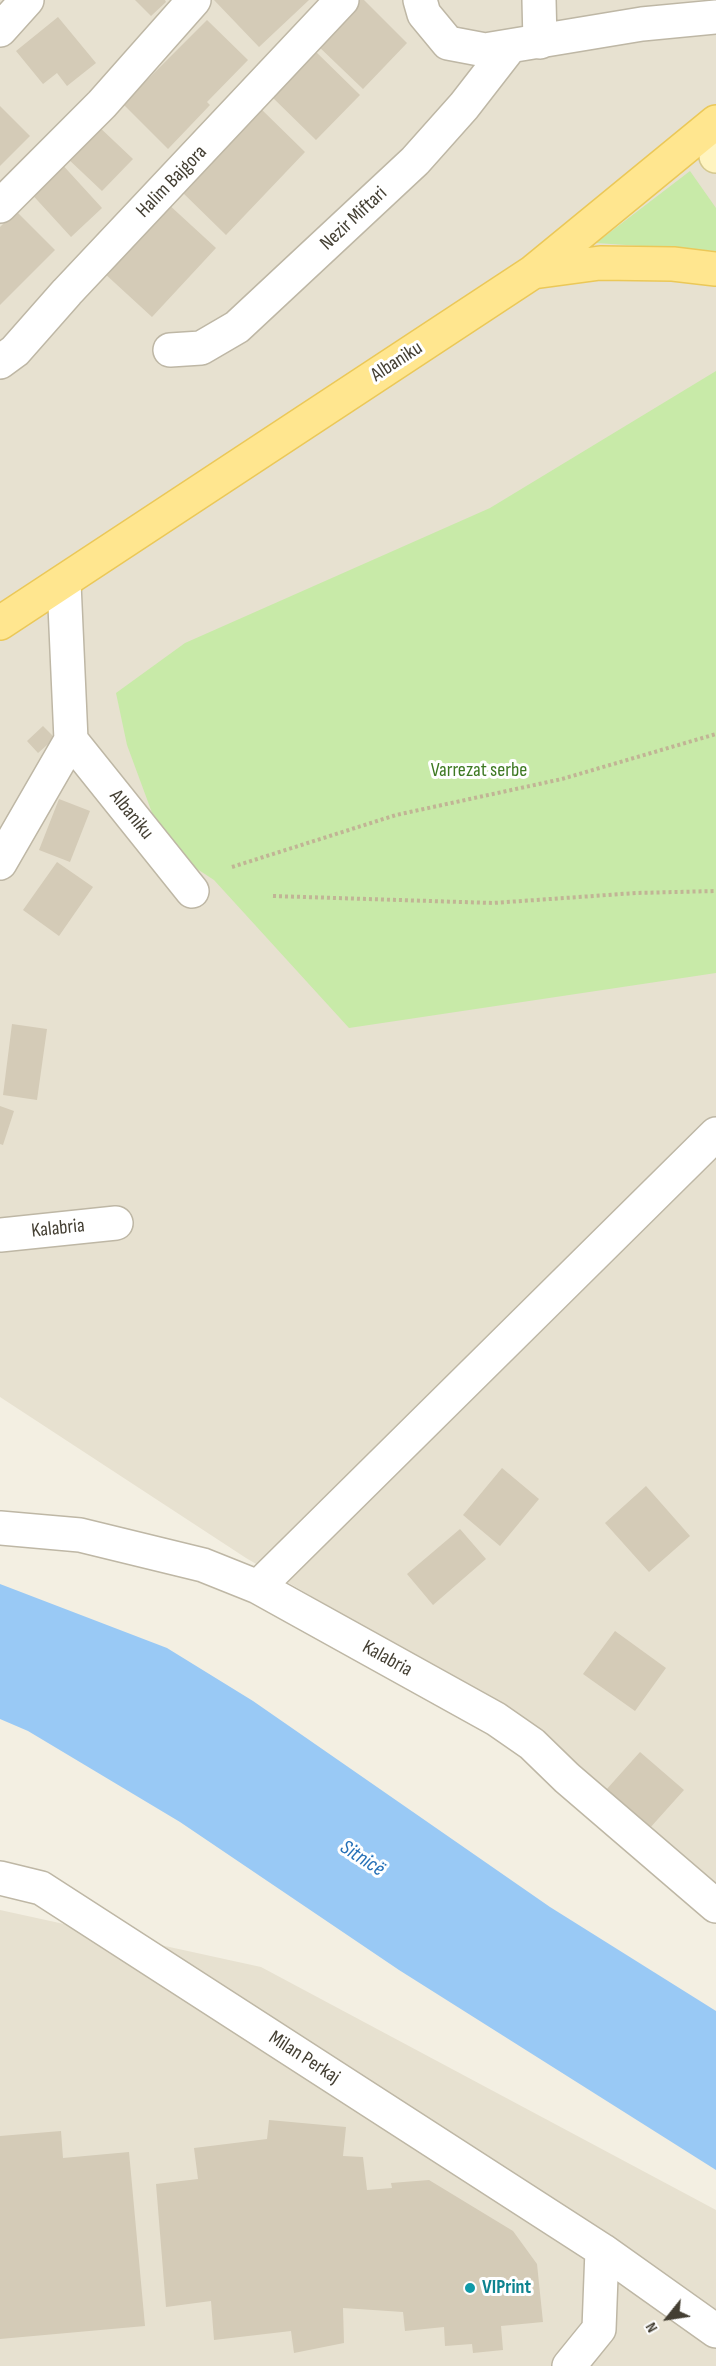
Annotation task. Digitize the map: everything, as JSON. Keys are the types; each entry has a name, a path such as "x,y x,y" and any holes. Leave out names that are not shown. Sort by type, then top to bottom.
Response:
{"main road":[{"name":"Albaniku","path":"0,623 533,272 716,122"},
{"path":"716,143 716,156"},
{"path":"533,272 600,263 673,264 716,269"}],"street":[{"path":"0,30 27,0"},
{"path":"0,206 102,104 194,0"},
{"name":"Halim Bajgora","path":"0,362 15,351 342,0"},
{"path":"420,0 424,14 448,43 485,50 642,24 716,17"},
{"path":"525,45 540,0"},
{"name":"Nezir Miftari","path":"170,350 201,348 237,327 415,161 525,45"},
{"path":"0,863 71,740 64,583"},
{"name":"Albaniku","path":"71,740 192,891"},
{"path":"258,1587 716,1134"},
{"name":"Kalabria","path":"0,1236 116,1223"},
{"name":"Kalabria","path":"0,1528 80,1535 203,1565 258,1587 496,1719 532,1744 567,1778 716,1906"},
{"name":"Milan Perkaj","path":"0,1878 41,1888 602,2250 716,2331"},
{"path":"569,2366 599,2329 602,2250"}],"path":[{"path":"232,867 396,815 562,779 716,734"},
{"path":"273,896 493,903 636,893 716,891"}],"shaded area":[{"path":"0,0 716,0 716,1893 527,1722 246,1558 0,1397"},
{"path":"0,1910 261,1967 716,2210 716,2366 0,2366"}],"green space":[{"path":"690,171 716,208 716,251 596,243"},
{"name":"Varrezat serbe","path":"716,371 716,973 349,1028 214,880 165,848 127,745 116,693 185,643 490,508"}],"water":[{"name":"Sitnicë","path":"0,1584 167,1648 253,1701 550,1907 716,2011 716,2170 399,1970 180,1822 28,1731 0,1719"}],"building":[{"path":"135,0 165,0 166,2 151,16"},
{"path":"214,0 309,0 259,47"},
{"path":"358,0 364,0 407,43 363,89 315,43"},
{"path":"58,17 96,63 67,86 57,73 43,84 16,51"},
{"path":"207,20 248,60 207,102 210,105 168,149 123,104"},
{"path":"313,49 360,95 316,140 269,94"},
{"path":"0,106 30,136 0,166"},
{"path":"260,108 305,152 226,235 180,190"},
{"path":"96,124 133,159 102,191 65,156"},
{"path":"59,161 102,208 71,237 28,190"},
{"path":"167,203 216,248 152,317 103,272"},
{"path":"16,211 55,250 0,305 0,227"},
{"path":"43,726 55,738 38,753 27,741"},
{"path":"59,799 90,811 70,862 39,850"},
{"path":"57,862 93,887 59,936 23,910"},
{"path":"12,1024 47,1029 37,1100 3,1095"},
{"path":"0,1106 14,1111 3,1145 0,1144"},
{"path":"502,1468 539,1499 500,1546 463,1515"},
{"path":"646,1486 690,1536 649,1572 605,1523"},
{"path":"460,1529 486,1559 433,1605 407,1574"},
{"path":"615,1631 666,1668 635,1711 583,1674"},
{"path":"640,1752 684,1790 640,1839 606,1790"},
{"path":"269,2120 346,2127 343,2156 363,2157 367,2190 392,2188 391,2183 429,2180 513,2231 537,2264 543,2322 501,2326 503,2350 473,2353 472,2344 445,2346 444,2327 405,2331 403,2312 343,2308 344,2343 294,2353 291,2331 214,2340 211,2301 166,2307 156,2184 198,2179 194,2148 267,2139"},
{"path":"61,2131 63,2158 129,2152 145,2326 0,2339 0,2136"}],"place":[{"name":"VIPrint","path":"470,2288"}]}
